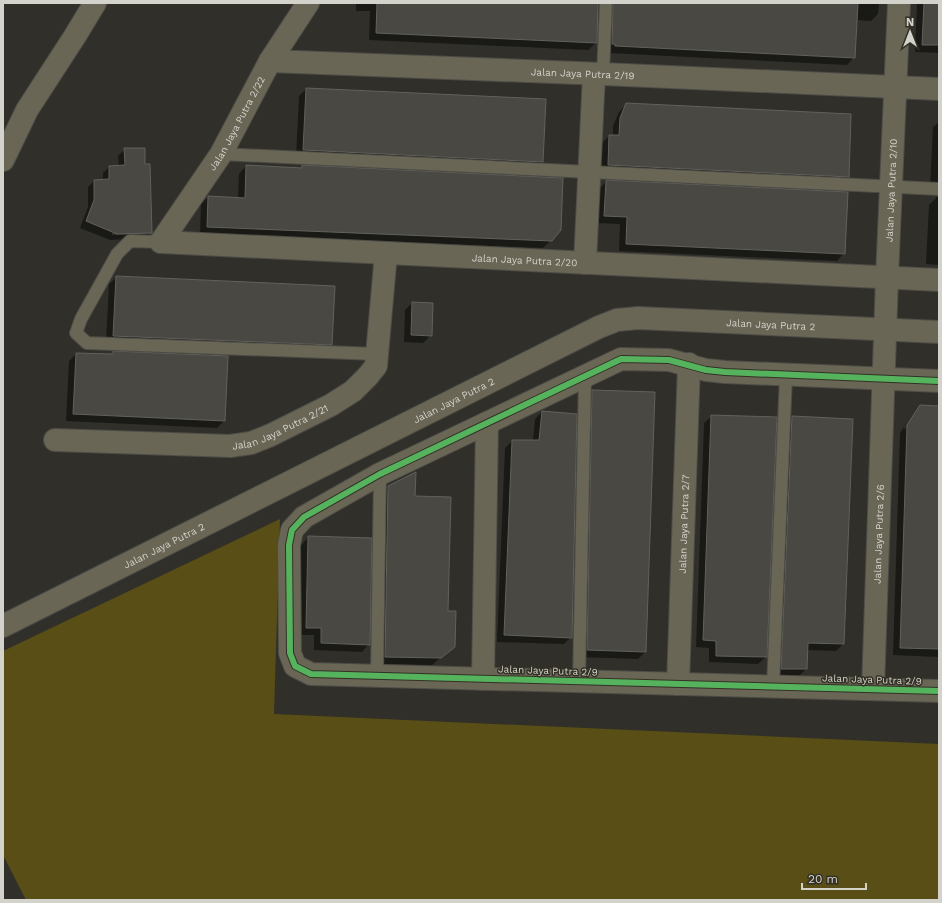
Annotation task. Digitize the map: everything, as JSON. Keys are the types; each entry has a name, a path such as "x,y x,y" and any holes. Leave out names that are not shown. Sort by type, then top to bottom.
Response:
{"street":[{"path":"3,160 27,110 75,36 94,3"},
{"name":"Jalan Jaya Putra 2/22","path":"161,242 221,154 270,61 308,3"},
{"name":"Jalan Jaya Putra 2/10","path":"884,378 899,3"},
{"name":"Jalan Jaya Putra 2/19","path":"270,61 939,89"},
{"path":"585,263 590,172 599,74"},
{"name":"Jalan Jaya Putra 2/20","path":"161,242 939,280"},
{"name":"Jalan Jaya Putra 2/21","path":"55,440 230,446 251,443 271,435 331,405 353,391 376,366 386,253"},
{"name":"Jalan Jaya Putra 2","path":"3,626 599,327 617,320 638,318 939,332"},
{"path":"380,474 621,359 669,360 689,364 706,370 724,372 939,381"},
{"name":"Jalan Jaya Putra 2/7","path":"678,684 689,364"},
{"name":"Jalan Jaya Putra 2/6","path":"873,689 884,378"},
{"path":"483,679 487,423"},
{"name":"Jalan Jaya Putra 2/9","path":"380,474 304,517 292,530 289,545 290,653 295,666 311,674 939,691"}],"lane":[{"path":"599,74 606,3"},
{"path":"221,154 939,189"},
{"path":"161,242 130,241 117,254 81,319 76,333 87,343 377,354"},
{"path":"773,686 786,375"},
{"path":"579,681 585,376"},
{"path":"377,676 380,474"}],"shaded area":[{"path":"280,519 274,714 939,744 939,900 26,900 3,855 3,651"}],"building":[{"path":"377,3 598,3 597,43 376,33"},
{"path":"613,3 858,3 855,58 615,46 615,44 612,44"},
{"path":"924,3 939,3 939,45 922,45"},
{"path":"306,88 546,99 543,162 303,150"},
{"path":"626,103 851,114 849,177 608,165 609,135 619,135 620,118"},
{"path":"124,148 145,148 145,164 150,164 152,233 117,234 86,221 94,200 94,180 109,179 109,166 125,165"},
{"path":"246,165 302,168 302,165 563,178 561,230 552,241 207,227 208,196 245,198"},
{"path":"607,180 848,192 845,254 626,244 627,217 604,216"},
{"path":"116,276 335,286 332,345 113,336"},
{"path":"412,302 433,303 432,336 411,335"},
{"path":"113,351 228,356 225,421 73,414 76,353 113,354"},
{"path":"592,390 655,392 646,652 587,650"},
{"path":"920,405 939,406 939,649 900,648 907,425"},
{"path":"542,411 577,414 572,638 504,635 512,440 539,440"},
{"path":"711,415 777,417 767,657 716,656 716,641 703,640"},
{"path":"792,416 853,419 844,644 808,643 807,669 781,669"},
{"path":"416,472 415,496 451,497 448,611 456,611 455,647 441,658 385,657 388,486"},
{"path":"308,536 372,538 370,645 321,643 321,628 306,628"}],"cycle path":[{"path":"939,381 725,372 706,370 669,360 621,359 380,474 304,517 292,530 289,545 290,653 295,666 311,674 939,691"}]}
